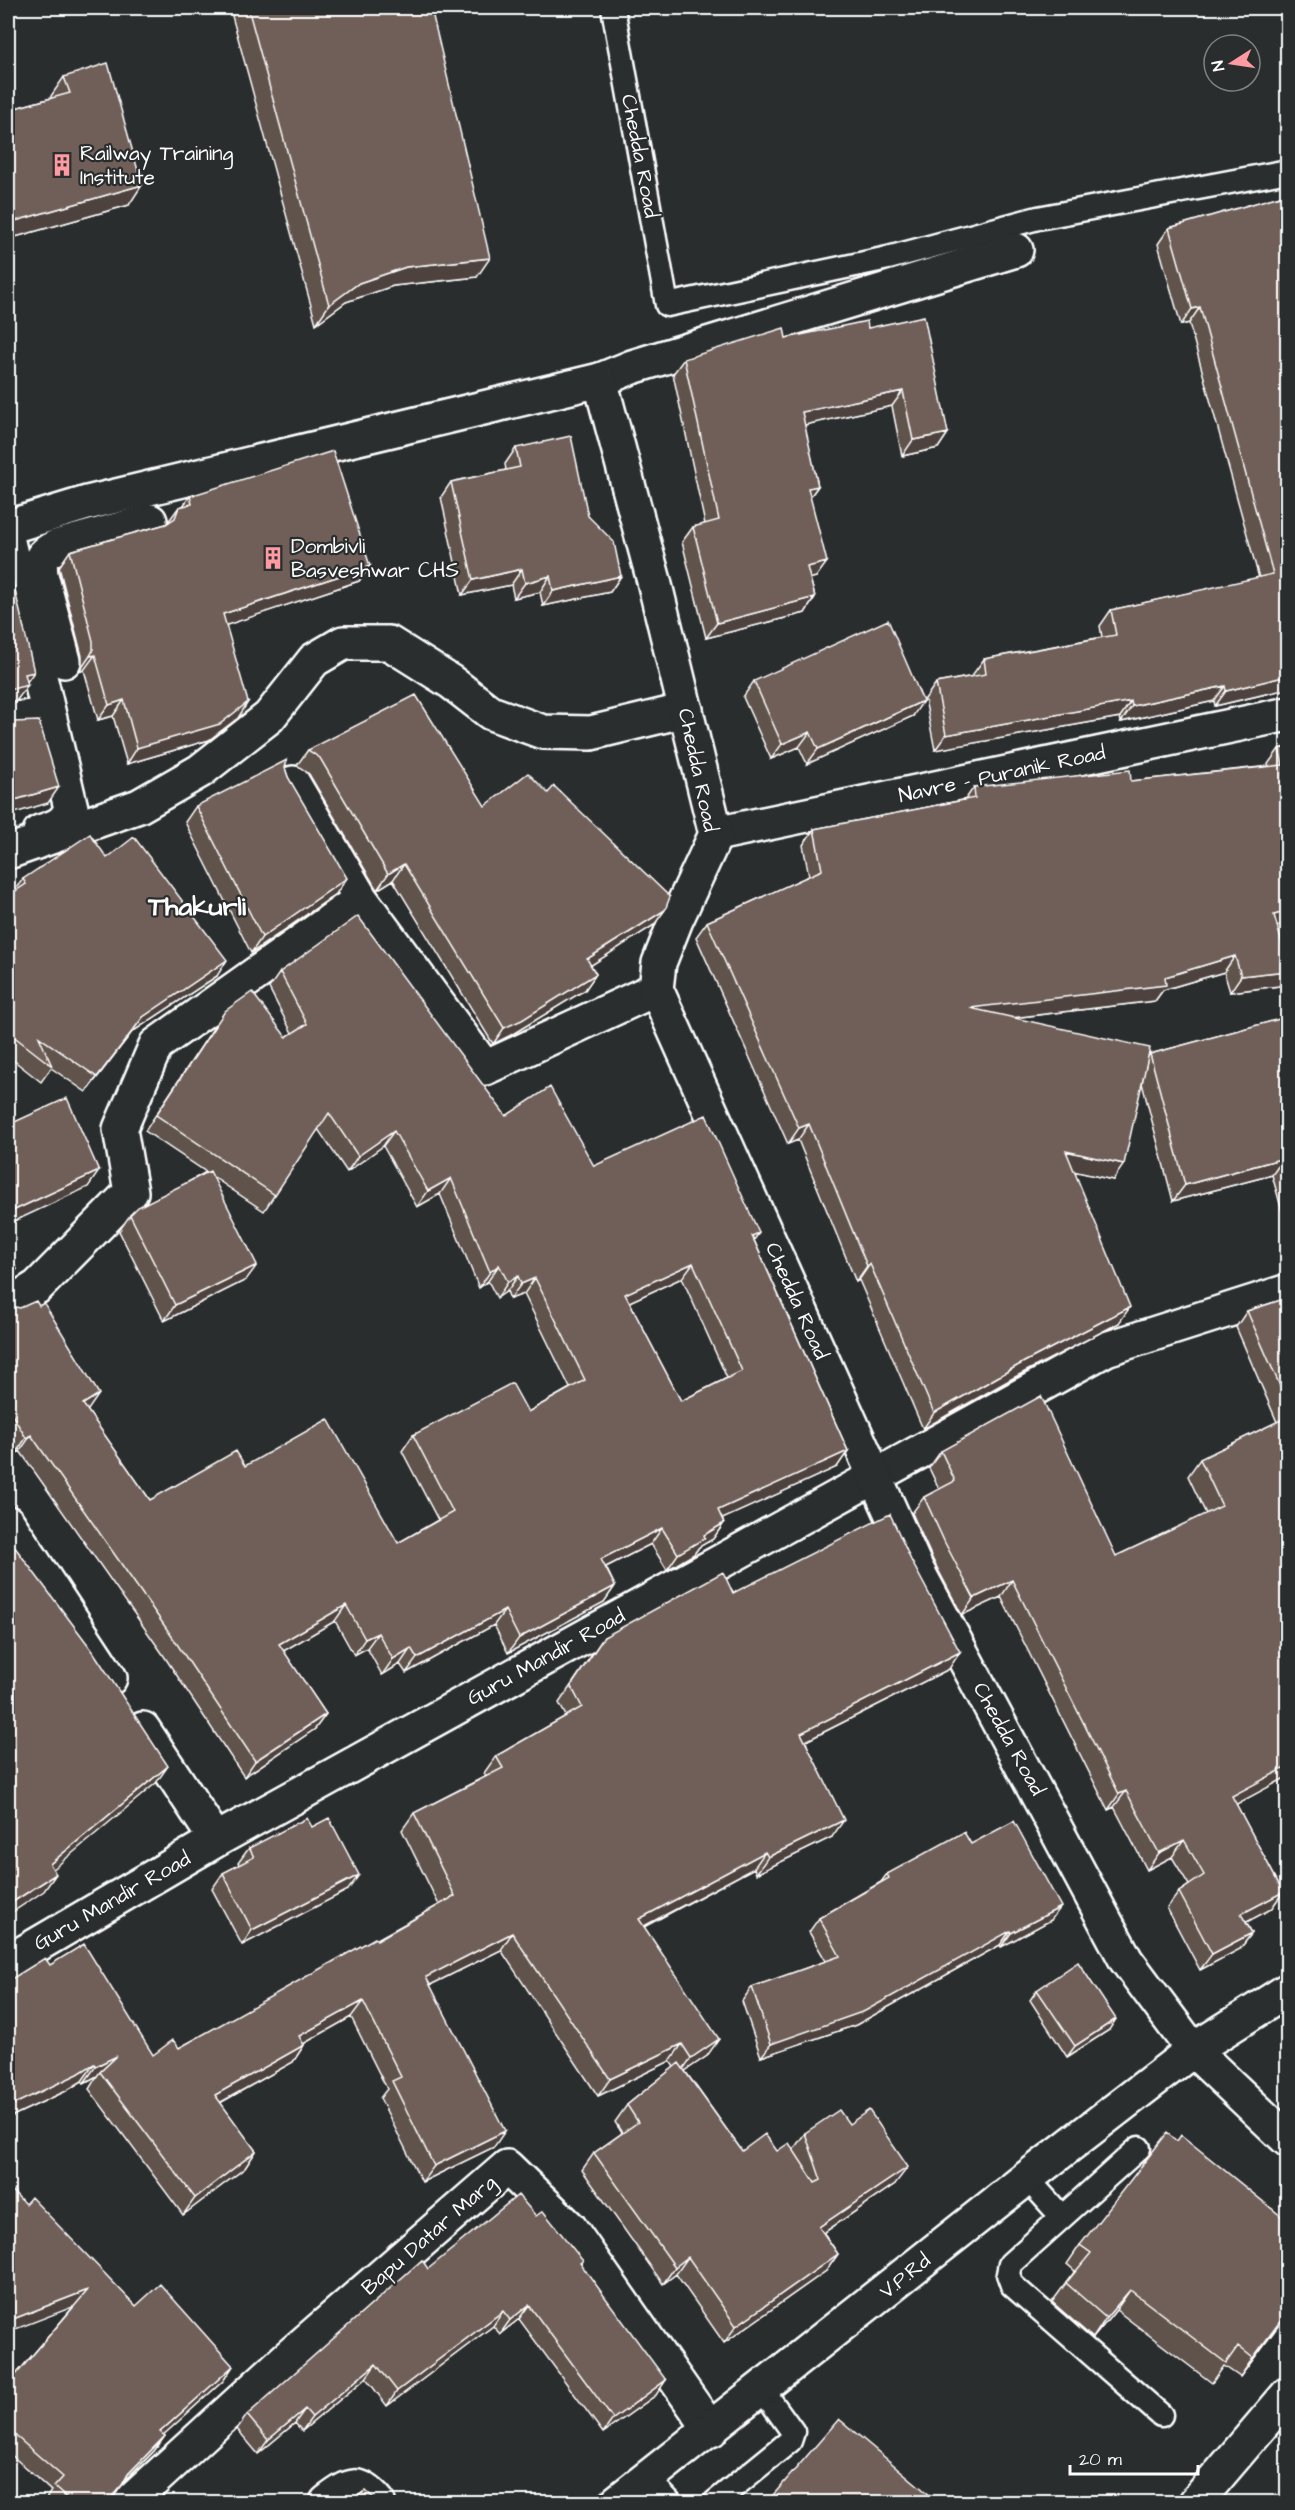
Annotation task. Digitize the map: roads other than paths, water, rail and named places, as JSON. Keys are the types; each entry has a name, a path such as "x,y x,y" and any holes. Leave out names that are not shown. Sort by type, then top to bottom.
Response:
{"street":[{"path":"8,527 87,503 600,380 632,368 1016,250"},
{"name":"Chedda Road","path":"600,380 716,834 676,920 659,963 656,988 916,1568 1126,1960 1193,2050 1287,2140"},
{"path":"87,503 97,535"},
{"path":"8,842 57,827 68,819 72,808 49,715 29,578 45,552 150,521"},
{"path":"8,542 29,578 64,661"},
{"path":"8,852 139,806 200,771 269,717 314,660 343,643 389,643 451,682 491,713 543,732 591,733 686,710"},
{"name":"Navre - Puranik Road","path":"716,834 1287,714"},
{"path":"8,720 49,715"},
{"path":"293,783 361,899 485,1068 656,988"},
{"path":"8,1305 37,1287 131,1192 120,1129 156,1045 361,899"},
{"name":"Guru Mandir Road","path":"8,1962 216,1840 1106,1349 1287,1291"},
{"path":"8,1523 216,1840"},
{"name":"V.P.Rd","path":"617,2502 1193,2050 1287,1990"},
{"name":"Bapu Datar Marg","path":"130,2502 287,2358 507,2167 570,2228 711,2430"},
{"path":"1196,2502 1287,2394"},
{"path":"327,2502 344,2489 355,2486 367,2488 378,2502"}],"lane":[{"name":"Chedda Road","path":"613,8 668,305 888,258 1038,218 1287,171"},
{"path":"1139,2148 1010,2264 1008,2274 1012,2285 1161,2415"},
{"path":"1027,2178 1061,2217"},
{"path":"715,2502 790,2441 793,2432 790,2425 762,2389"},
{"path":"646,2478 670,2502"}],"place":[{"name":"Railway Training Institute","path":"62,165"},
{"name":"Dombivli Basveshwar CHS","path":"273,558"}],"district":[{"name":"Thakurli","path":"197,907"}]}
